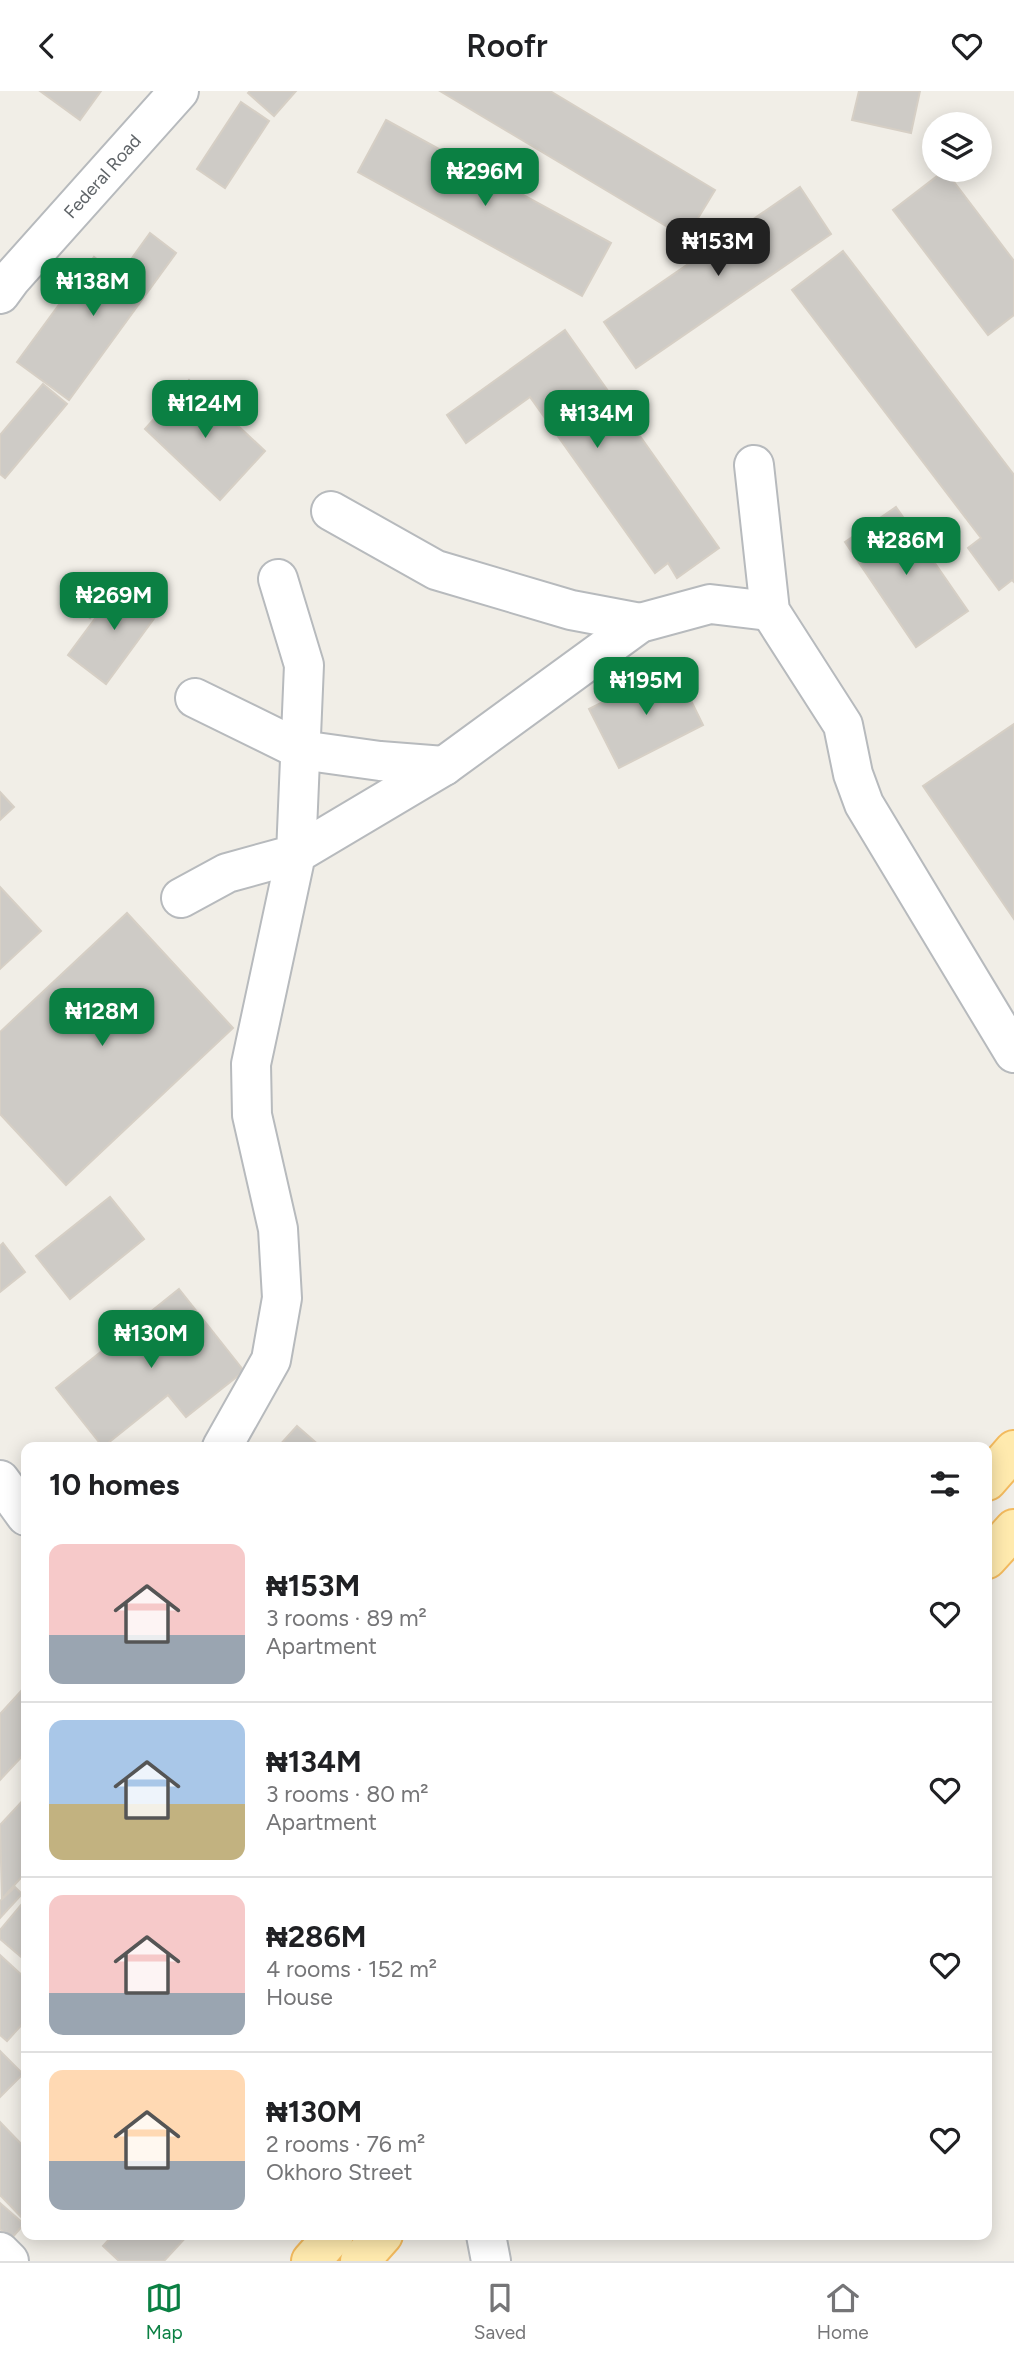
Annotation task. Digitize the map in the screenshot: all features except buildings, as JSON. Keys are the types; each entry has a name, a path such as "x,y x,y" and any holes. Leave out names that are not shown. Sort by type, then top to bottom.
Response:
{"main road":[{"path":"992,1475 1014,1450"},
{"path":"992,1553 1014,1529"},
{"path":"311,2261 330,2240"},
{"path":"360,2261 379,2240"}],"street":[{"name":"Federal Road","path":"4,281 179,91"},
{"path":"754,465 770,611 843,725 853,774 864,804 1014,1053"},
{"path":"331,511 436,570 571,610 640,623"},
{"path":"225,1442 271,1360 282,1298 278,1230 252,1115 251,1064 296,854 304,665 278,579"},
{"path":"181,898 227,873 296,854 444,766 640,623 710,604 770,611"},
{"path":"195,698 300,750 444,766"},
{"path":"0,1480 21,1509"},
{"path":"487,2240 491,2261"},
{"path":"0,2252 9,2261"}]}
